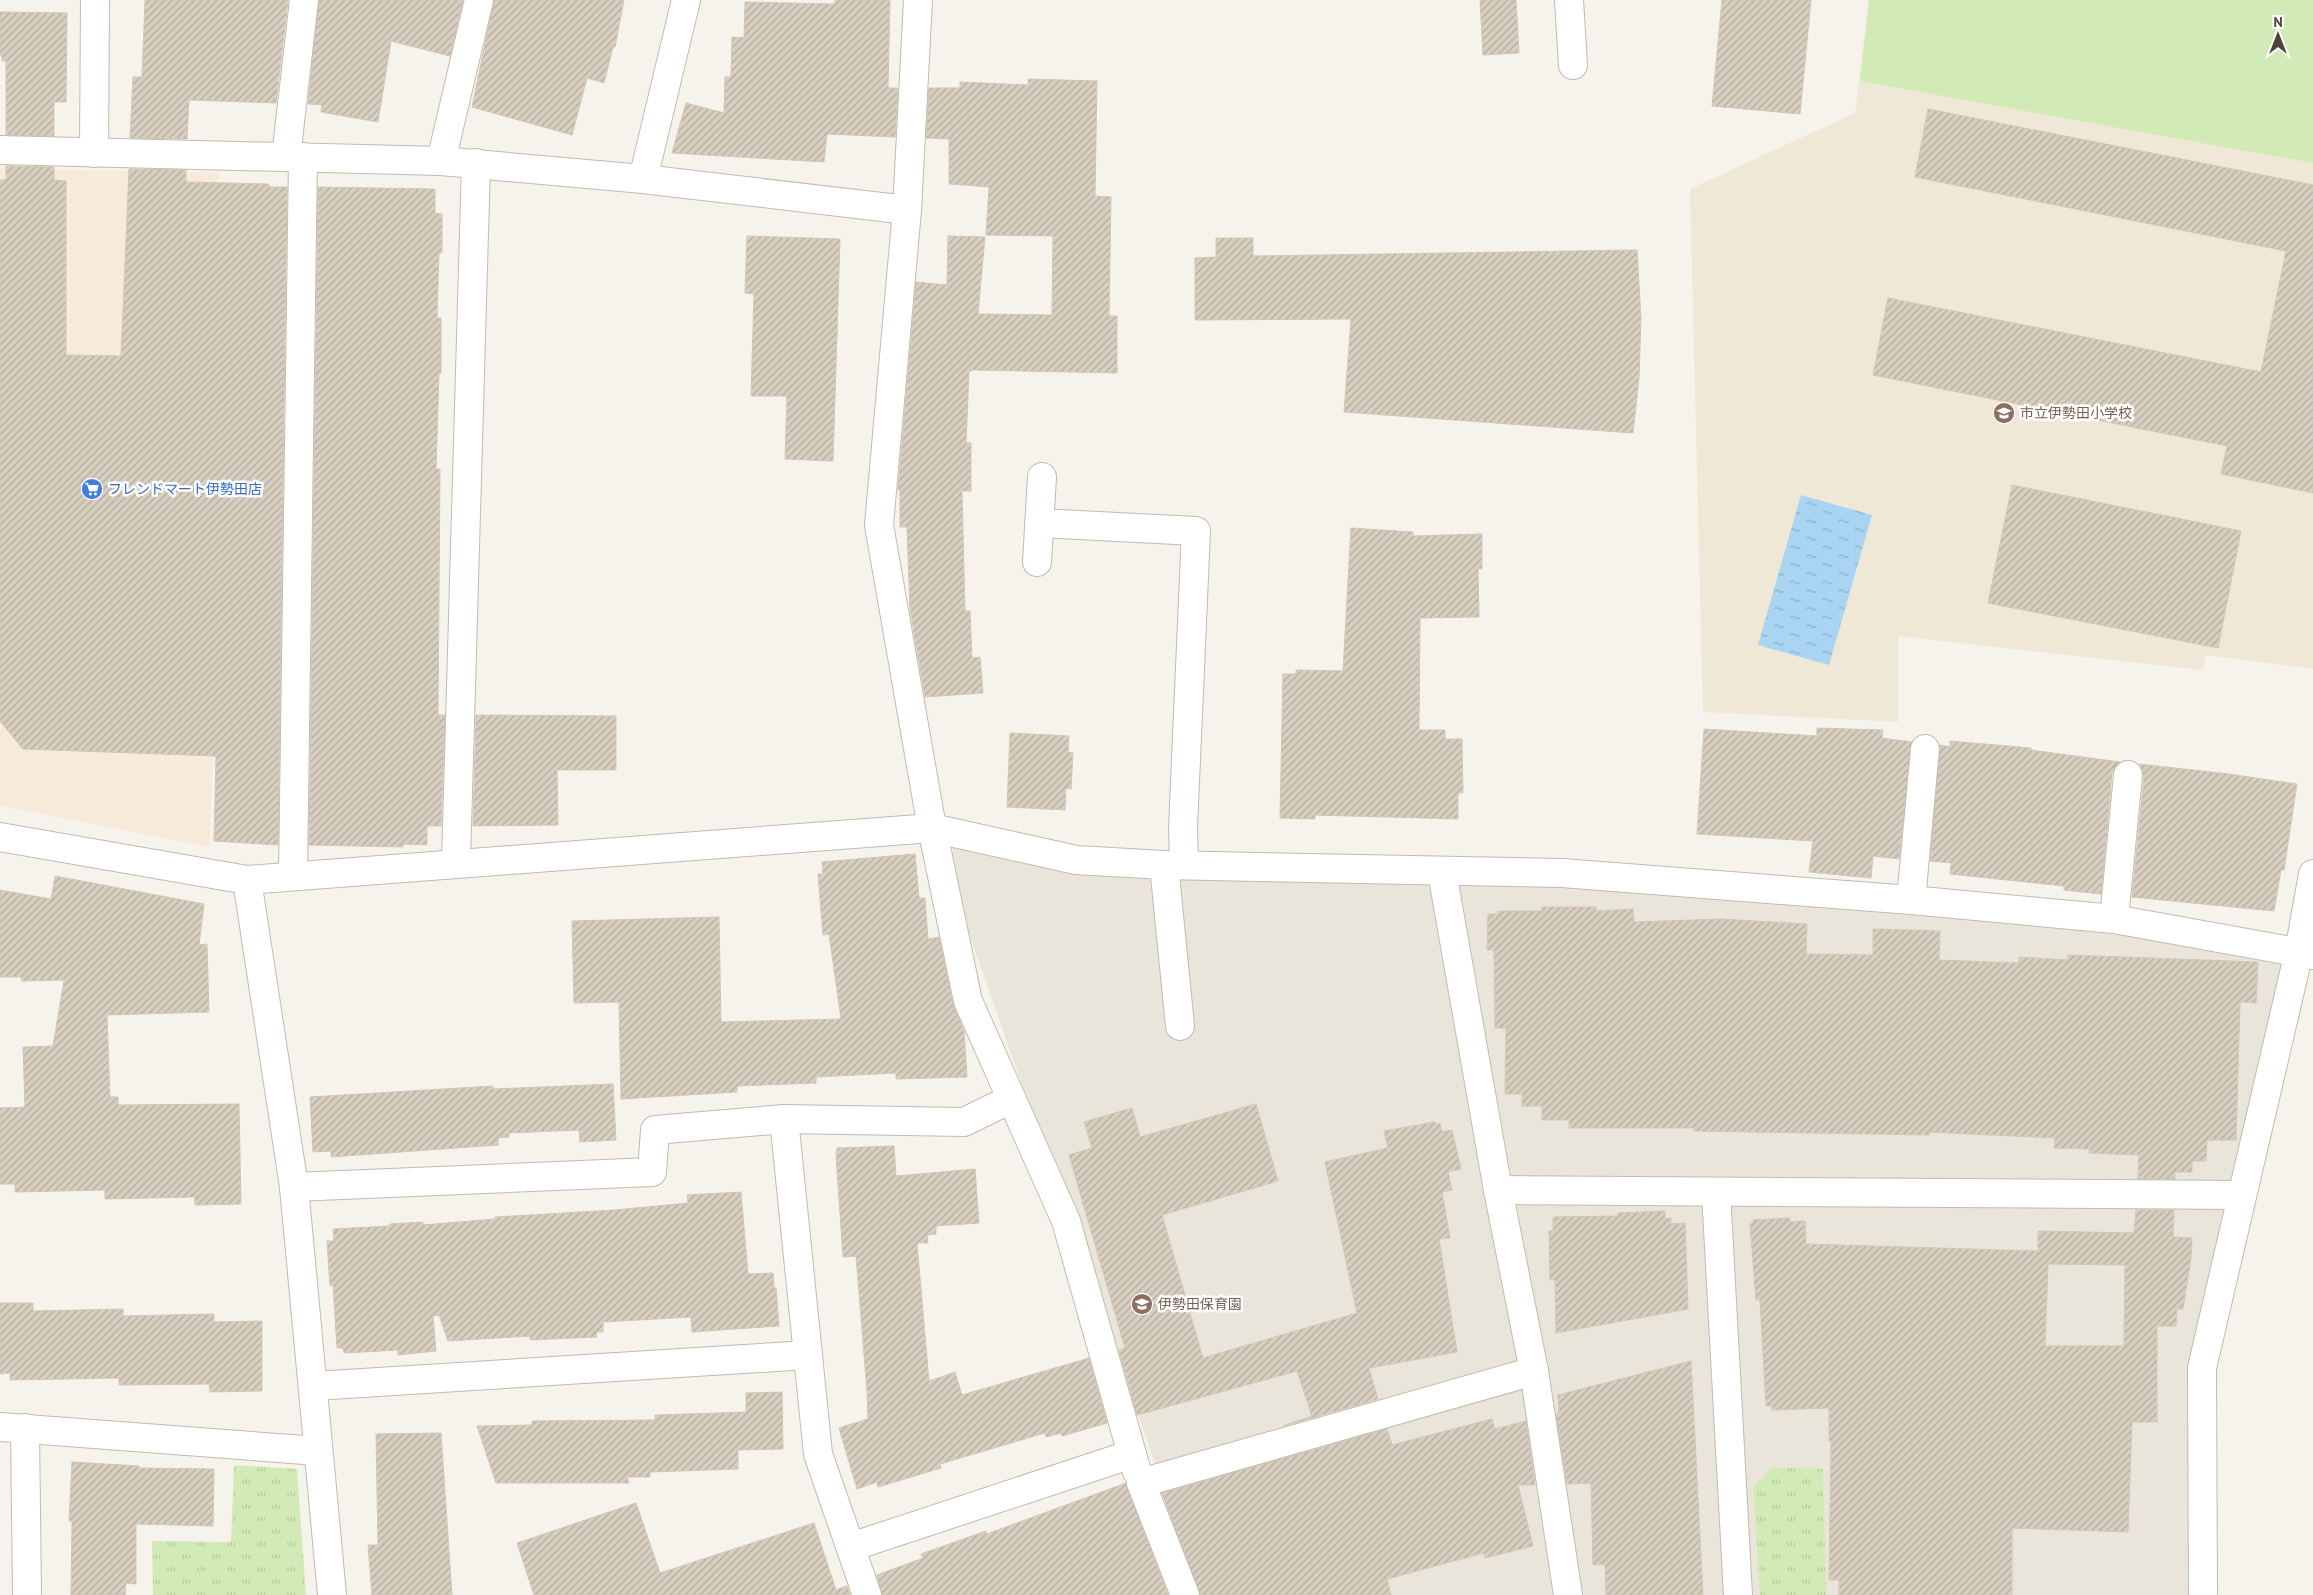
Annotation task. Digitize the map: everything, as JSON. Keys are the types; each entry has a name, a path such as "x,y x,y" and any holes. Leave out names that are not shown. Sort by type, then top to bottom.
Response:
{"street":[{"path":"94,153 95,0"},
{"path":"292,876 295,157 304,0"},
{"path":"440,161 479,0"},
{"path":"643,179 686,0"},
{"path":"918,0 907,210 879,525 932,828 968,1001 1066,1221 1140,1483 1185,1595"},
{"path":"1569,0 1572,65"},
{"path":"0,150 440,161 643,179 907,210"},
{"path":"456,862 476,164"},
{"path":"1037,562 1042,477"},
{"path":"1040,523 1196,531 1183,828 1174,865 1180,1026"},
{"path":"1911,900 1926,749"},
{"path":"2114,919 2128,775"},
{"path":"0,837 247,880 456,862 932,828 1076,860 1174,865 1562,873 1911,900 2114,919 2306,954"},
{"path":"1442,872 1498,1190 1534,1371 1566,1594"},
{"path":"2203,1595 2202,1368 2242,1195 2306,954 2313,874"},
{"path":"247,880 294,1187 332,1595"},
{"path":"294,1187 652,1172 655,1130 784,1119 964,1122 1011,1100"},
{"path":"784,1119 818,1454 867,1595"},
{"path":"1498,1190 2242,1195"},
{"path":"1716,1192 1738,1595"},
{"path":"314,1386 808,1355"},
{"path":"1140,1483 1534,1371"},
{"path":"28,1595 12,1427 318,1451"},
{"path":"850,1546 1132,1454"}],"shaded area":[{"name":"市立伊勢田小学校","path":"1869,0 2313,0 2313,669 2206,655 2203,670 1898,636 1898,722 1703,712 1690,189 1855,113"},
{"path":"0,168 218,173 213,760 209,847 0,806"},
{"path":"932,828 1076,860 1562,873 2299,952 2202,1368 2203,1595 1201,1595"}],"green space":[{"path":"1869,0 2313,0 2313,163 1860,81"},
{"path":"234,1465 297,1469 306,1595 153,1595 152,1541 231,1542"},
{"path":"1772,1468 1823,1469 1826,1595 1760,1595 1753,1487"}],"water":[{"path":"1801,495 1872,515 1829,665 1758,645"}],"building":[{"path":"145,0 288,0 276,103 189,100 187,139 130,138 133,77 142,77"},
{"path":"319,0 463,0 450,56 391,41 378,122 321,112 322,105 308,104"},
{"path":"494,0 624,0 615,47 613,47 604,83 587,78 572,135 472,107"},
{"path":"835,0 890,0 888,88 898,88 895,137 827,134 824,162 672,153 686,103 724,113 725,77 731,77 732,37 744,38 745,2 835,4"},
{"path":"1480,0 1516,0 1519,53 1483,55"},
{"path":"1722,0 1811,0 1800,114 1712,106"},
{"path":"0,12 67,13 66,102 54,102 54,136 6,135 6,61 2,61 2,55 0,55"},
{"path":"1028,79 1097,81 1095,196 1111,197 1109,316 1117,316 1117,373 973,370 969,372 966,443 971,443 971,491 962,491 965,611 970,611 972,658 980,657 983,693 925,697 910,609 907,527 900,527 900,490 898,490 916,282 947,285 948,236 985,237 978,314 1052,315 1053,236 986,235 989,187 949,184 949,139 926,138 929,88 960,88 960,82 1028,85"},
{"path":"1928,109 2313,185 2313,493 2221,474 2227,446 1873,375 1888,298 2261,372 2286,251 1915,177"},
{"path":"6,166 54,167 54,180 66,181 66,355 121,356 129,169 186,170 186,182 269,184 269,187 287,187 278,845 214,841 216,756 23,749 0,721 0,180 6,180"},
{"path":"318,187 435,189 435,213 442,214 442,253 439,253 437,318 441,318 441,373 439,373 436,469 440,469 438,715 445,715 441,826 427,826 427,845 403,844 403,847 309,845"},
{"path":"747,236 840,239 833,461 785,459 787,396 751,396 754,294 745,293"},
{"path":"1216,238 1253,238 1253,256 1637,250 1641,318 1639,378 1633,433 1344,412 1351,319 1195,320 1195,258 1216,257"},
{"path":"2012,485 2241,531 2218,648 1988,603"},
{"path":"1351,528 1413,532 1413,536 1482,534 1482,569 1478,568 1479,617 1420,618 1419,730 1445,730 1445,739 1462,739 1463,793 1458,793 1458,819 1315,815 1315,819 1280,818 1283,674 1296,674 1296,670 1343,671"},
{"path":"476,715 616,716 616,770 557,770 558,825 473,826"},
{"path":"1817,728 1883,730 1882,738 1912,742 1899,859 1873,856 1871,878 1809,872 1813,841 1697,834 1704,729 1817,736"},
{"path":"1010,733 1069,736 1068,752 1073,753 1071,789 1066,788 1065,810 1007,807"},
{"path":"1950,741 2031,748 2031,750 2120,762 2112,773 2101,894 2064,890 2064,886 1950,874 1951,863 1930,861 1940,745 1950,747"},
{"path":"2139,764 2297,784 2284,870 2281,870 2274,911 2132,897 2144,777"},
{"path":"915,854 919,898 925,898 928,939 939,937 953,1004 964,1031 967,1077 896,1079 896,1073 816,1077 816,1083 737,1086 737,1092 621,1099 619,1002 574,1003 572,921 719,917 721,1022 841,1019 829,934 823,935 818,874 823,874 822,862"},
{"path":"55,876 204,904 199,945 207,944 209,1012 107,1015 110,1097 118,1097 118,1105 239,1104 241,1204 195,1205 195,1197 105,1199 105,1190 15,1192 15,1184 0,1184 0,1108 25,1107 23,1047 53,1046 64,980 22,981 21,977 0,977 0,890 51,899"},
{"path":"1542,907 1596,907 1596,911 1633,909 1634,922 1721,919 1807,924 1806,954 1873,955 1873,929 1940,931 1939,960 2019,963 2019,957 2068,960 2068,955 2258,962 2256,1003 2240,1002 2236,1140 2207,1140 2206,1161 2192,1161 2192,1172 2175,1172 2175,1179 2138,1179 2139,1155 2089,1153 2090,1149 2054,1148 2055,1138 1929,1132 1929,1135 1694,1131 1694,1128 1569,1128 1569,1120 1542,1120 1542,1106 1522,1106 1522,1094 1505,1094 1506,1028 1495,1028 1494,950 1487,950 1488,914 1498,914 1498,911 1542,911"},
{"path":"613,1084 616,1140 580,1142 579,1130 509,1133 509,1137 498,1138 498,1145 331,1157 331,1151 313,1152 310,1097 493,1086 493,1089"},
{"path":"1256,1104 1278,1181 1162,1215 1203,1358 1357,1313 1325,1162 1388,1148 1384,1131 1435,1122 1436,1125 1440,1123 1442,1132 1452,1130 1461,1169 1448,1172 1452,1190 1442,1192 1450,1238 1439,1239 1457,1352 1369,1368 1378,1399 1283,1426 1312,1416 1297,1371 1137,1415 1119,1350 1125,1348 1069,1155 1092,1148 1084,1122 1132,1108 1140,1137"},
{"path":"894,1146 896,1176 975,1169 979,1223 936,1226 936,1234 927,1235 928,1243 917,1243 929,1381 955,1372 962,1395 1089,1358 1107,1423 1062,1436 1061,1433 1046,1437 1045,1433 940,1464 941,1468 878,1487 877,1482 857,1489 839,1428 868,1419 867,1391 856,1256 843,1257 836,1155 837,1148"},
{"path":"741,1192 748,1274 773,1273 779,1326 692,1332 691,1317 603,1322 603,1332 596,1332 597,1337 530,1340 530,1336 448,1341 439,1315 433,1316 436,1351 398,1355 398,1350 344,1353 343,1348 337,1348 333,1285 330,1286 327,1241 334,1241 333,1229 423,1222 423,1225 495,1219 495,1217 615,1210 688,1203 687,1195"},
{"path":"2136,1210 2174,1210 2173,1237 2192,1238 2191,1258 2183,1309 2177,1309 2176,1326 2157,1326 2157,1422 2132,1422 2128,1532 2012,1528 2012,1595 1839,1595 1839,1580 1829,1580 1831,1441 1829,1441 1829,1408 1772,1410 1772,1406 1766,1406 1760,1300 1756,1300 1750,1224 1753,1223 1753,1220 1790,1218 1790,1222 1805,1221 1806,1244 2038,1251 2038,1231 2134,1233","holes":["2048,1264 2125,1265 2124,1346 2045,1346"]},
{"path":"1665,1211 1665,1219 1671,1218 1671,1224 1685,1223 1688,1309 1556,1333 1555,1280 1550,1280 1549,1231 1553,1231 1553,1217 1618,1216 1618,1213"},
{"path":"0,1303 33,1303 33,1311 123,1309 123,1316 214,1314 214,1322 262,1321 262,1391 210,1392 209,1384 119,1385 119,1378 10,1380 10,1373 0,1374"},
{"path":"1691,1361 1703,1595 1606,1595 1605,1564 1593,1565 1591,1483 1567,1484 1556,1414 1559,1413 1558,1395"},
{"path":"782,1392 783,1449 738,1450 738,1469 650,1472 650,1477 627,1477 629,1483 496,1483 477,1426 532,1425 532,1421 655,1420 655,1415 746,1412 746,1393"},
{"path":"1492,1419 1495,1429 1526,1421 1535,1485 1518,1485 1533,1546 1485,1558 1484,1553 1387,1579 1391,1595 1200,1595 1162,1493 1387,1429 1392,1445"},
{"path":"441,1433 452,1595 372,1595 368,1545 378,1545 376,1434"},
{"path":"72,1462 139,1466 139,1468 214,1469 213,1526 136,1524 136,1584 126,1583 125,1595 71,1595 72,1521 69,1521"},
{"path":"1126,1483 1168,1595 882,1595 877,1575 923,1558 921,1554 986,1531 987,1534"},
{"path":"636,1503 660,1573 814,1523 836,1590 847,1586 850,1595 534,1595 517,1543"}],"place":[{"name":"市立伊勢田小学校","path":"2004,413"},
{"name":"フレンドマート伊勢田店","path":"92,489"},
{"name":"伊勢田保育園","path":"1142,1304"}]}
